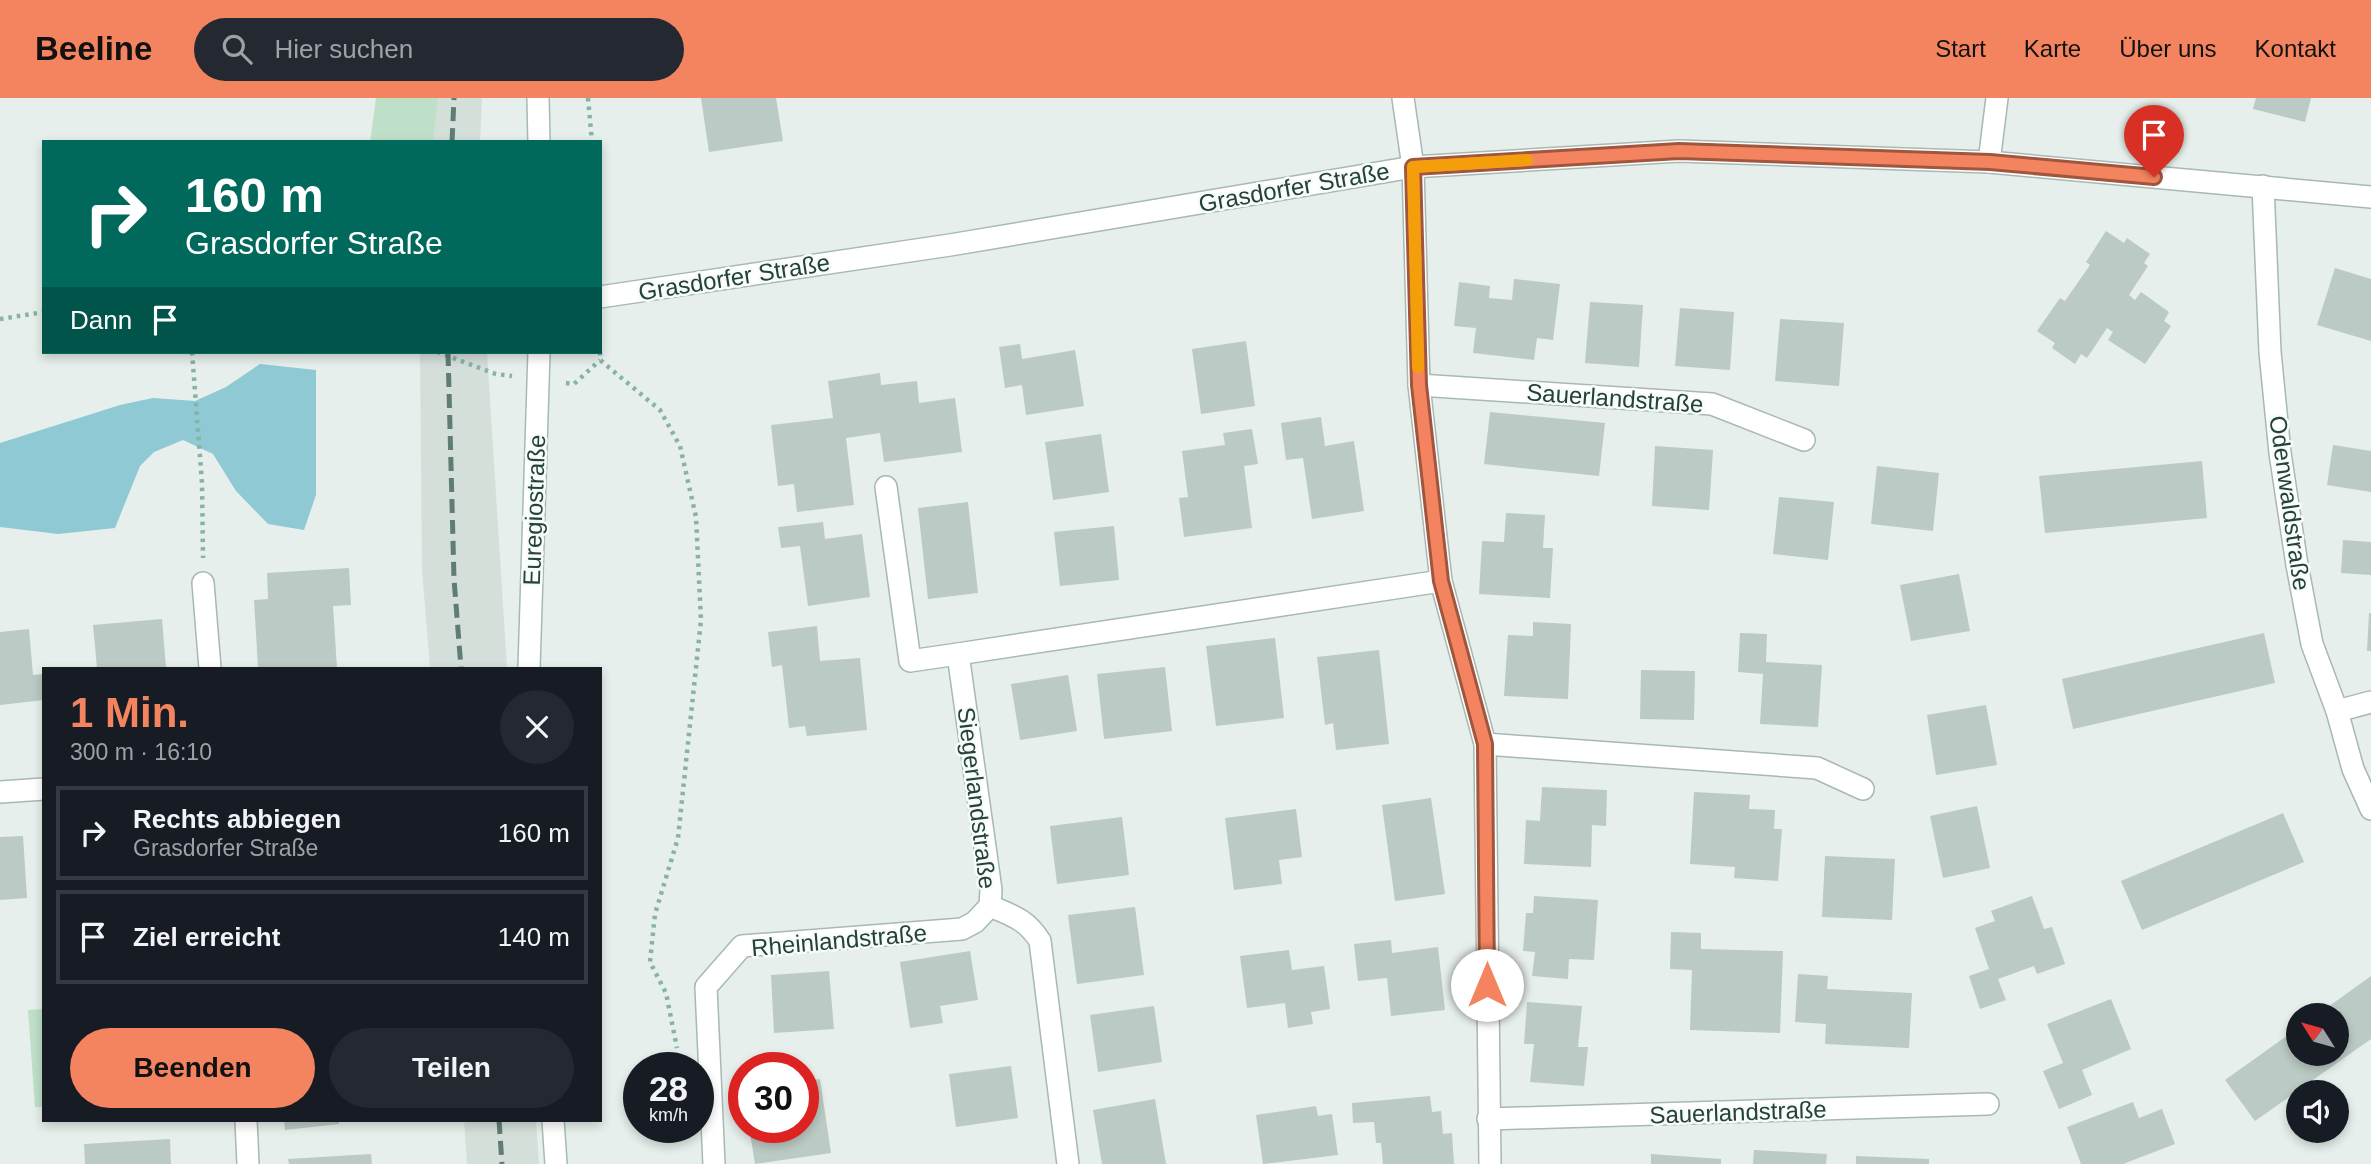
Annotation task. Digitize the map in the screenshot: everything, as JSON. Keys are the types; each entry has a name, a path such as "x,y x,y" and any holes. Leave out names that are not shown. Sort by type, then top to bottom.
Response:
{"street":[{"path":"538,98 539,140"},
{"path":"1403,98 1413,167 1419,385 1441,581 1485,744 1490,1164"},
{"path":"1990,162 1997,98"},
{"name":"Grasdorfer Straße","path":"602,297 950,245 1413,167 1679,151 1990,162 2371,197"},
{"name":"Odenwaldstraße","path":"2263,186 2270,352 2280,453 2297,565 2312,644 2337,711 2353,769 2371,809"},
{"name":"Euregiostraße","path":"529,667 539,354"},
{"name":"Sauerlandstraße","path":"1419,385 1712,404 1804,440"},
{"path":"886,487 910,661 1441,581"},
{"path":"203,583 210,667"},
{"name":"Siegerlandstraße","path":"958,654 991,890 990,906 1021,919 1032,928 1040,941 1069,1164"},
{"path":"2337,711 2371,702"},
{"path":"1485,744 1817,768 1863,789"},
{"path":"0,792 42,789"},
{"name":"Rheinlandstraße","path":"714,1164 706,987 742,946 962,929 975,922 990,906"},
{"name":"Sauerlandstraße","path":"1488,1119 1987,1104"},
{"path":"246,1122 248,1164"},
{"path":"554,1122 556,1164"}],"path":[{"path":"588,98 592,140"},
{"path":"0,318 42,312"},
{"path":"192,354 202,483 203,583"},
{"path":"600,354 600,360 660,410 680,446 696,517 701,620 678,838 655,914 650,962 666,993 677,1052"}],"shaded area":[{"path":"430,98 482,98 480,140 426,140"},
{"path":"420,354 487,354 507,667 430,667 422,569"},
{"path":"464,1122 536,1122 539,1164 467,1164"}],"green space":[{"path":"376,98 438,98 433,140 370,140"},
{"path":"42,1009 42,1107 35,1107 28,1010"}],"water":[{"path":"260,364 316,370 316,495 304,530 268,524 236,491 213,454 183,440 154,452 140,466 115,528 58,534 0,527 0,443 120,405 153,398 195,401 226,387"}],"building":[{"path":"701,98 776,98 783,141 709,152"},
{"path":"2256,98 2311,98 2305,122 2253,109"},
{"path":"2106,231 2124,243 2127,238 2150,254 2144,263 2148,266 2129,295 2135,300 2141,292 2169,312 2164,321 2171,326 2145,364 2108,340 2113,332 2107,328 2087,358 2081,354 2075,364 2052,348 2055,343 2037,331 2060,298 2065,301 2090,265 2086,262"},
{"path":"2335,268 2371,279 2371,341 2317,325"},
{"path":"1514,279 1560,284 1553,340 1537,338 1534,360 1473,353 1476,328 1454,326 1459,282 1490,286 1489,298 1512,300"},
{"path":"1590,302 1643,305 1639,367 1585,363"},
{"path":"1680,308 1734,312 1730,370 1675,366"},
{"path":"1780,319 1844,323 1839,386 1775,381"},
{"path":"1246,341 1255,406 1201,414 1192,349"},
{"path":"1020,344 1022,359 1075,350 1084,406 1026,415 1022,385 1005,388 999,347"},
{"path":"880,373 881,385 917,381 919,403 955,398 962,452 884,462 880,433 846,438 854,505 797,512 794,484 778,486 771,425 833,418 828,381"},
{"path":"1490,412 1605,423 1599,476 1484,464"},
{"path":"1321,417 1325,446 1354,441 1364,511 1312,519 1303,458 1286,460 1281,423"},
{"path":"1252,429 1258,464 1244,466 1252,528 1184,537 1179,498 1188,497 1182,451 1225,445 1223,433"},
{"path":"1101,434 1109,492 1053,500 1045,442"},
{"path":"2333,445 2371,451 2371,492 2327,485"},
{"path":"1655,446 1713,450 1709,510 1652,506"},
{"path":"2202,461 2207,518 2045,533 2039,476"},
{"path":"1877,466 1939,473 1933,531 1871,524"},
{"path":"1779,497 1834,502 1828,560 1773,554"},
{"path":"968,502 978,593 928,599 918,508"},
{"path":"1506,513 1545,515 1543,548 1553,548 1550,598 1479,594 1482,541 1504,542"},
{"path":"823,522 825,539 862,534 870,597 808,606 800,546 781,548 778,527"},
{"path":"1114,526 1119,580 1060,586 1054,532"},
{"path":"2343,540 2371,542 2371,575 2341,573"},
{"path":"349,568 351,605 333,606 337,667 258,667 254,600 268,599 267,573"},
{"path":"1959,574 1970,631 1911,641 1900,585"},
{"path":"2369,613 2371,651 2367,651"},
{"path":"162,619 166,667 97,667 93,625"},
{"path":"1533,622 1571,624 1568,699 1504,696 1508,635 1533,636"},
{"path":"817,626 820,661 860,658 867,730 807,736 805,726 789,728 782,665 772,667 768,632"},
{"path":"29,629 33,675 42,674 42,700 0,705 0,632"},
{"path":"1740,633 1767,634 1766,662 1822,665 1818,727 1760,724 1763,674 1738,672"},
{"path":"2264,633 2275,683 2073,729 2062,679"},
{"path":"1275,638 1284,718 1216,726 1206,646"},
{"path":"1379,650 1389,744 1336,750 1333,723 1325,725 1317,657"},
{"path":"1165,667 1172,731 1104,739 1097,674"},
{"path":"1641,670 1695,671 1694,720 1640,719"},
{"path":"1068,675 1077,731 1020,740 1011,684"},
{"path":"1986,705 1997,765 1936,775 1927,715"},
{"path":"1542,787 1607,790 1606,826 1592,825 1591,867 1524,864 1526,820 1540,821"},
{"path":"1694,792 1750,795 1749,809 1775,810 1774,829 1782,829 1778,881 1734,878 1735,867 1690,864"},
{"path":"1431,798 1445,894 1395,901 1382,805"},
{"path":"1977,806 1990,868 1943,878 1930,816"},
{"path":"1296,809 1302,857 1279,860 1282,884 1234,890 1225,818"},
{"path":"2283,813 2304,862 2142,930 2121,881"},
{"path":"1122,817 1129,875 1057,884 1050,826"},
{"path":"23,836 27,898 0,900 0,837"},
{"path":"1825,856 1895,859 1892,920 1822,917"},
{"path":"1534,896 1598,900 1594,960 1569,959 1568,979 1532,976 1535,952 1523,951 1526,913 1533,913"},
{"path":"2032,896 2044,929 2052,927 2065,964 2037,974 2034,966 1998,979 2006,1000 1980,1009 1969,976 1989,969 1975,928 1995,921 1991,911"},
{"path":"1135,907 1144,975 1077,984 1068,915"},
{"path":"1671,932 1701,933 1701,949 1783,951 1780,1033 1690,1030 1692,970 1670,969"},
{"path":"1391,940 1392,953 1438,947 1445,1010 1391,1016 1387,978 1358,981 1354,944"},
{"path":"1289,950 1292,970 1324,966 1330,1009 1311,1012 1313,1024 1288,1028 1285,1003 1247,1008 1240,956"},
{"path":"970,951 978,1000 940,1006 943,1023 910,1028 900,962"},
{"path":"829,971 834,1029 774,1033 771,975"},
{"path":"1798,974 1828,976 1827,989 1912,993 1909,1048 1825,1044 1826,1024 1795,1022"},
{"path":"2371,976 2371,1039 2349,1055 2349,1003 2334,1003"},
{"path":"2111,999 2131,1049 2082,1070 2092,1095 2059,1109 2043,1071 2063,1063 2047,1024"},
{"path":"1527,1002 1582,1006 1578,1047 1588,1047 1584,1086 1530,1082 1534,1044 1524,1044"},
{"path":"1154,1006 1162,1062 1098,1072 1090,1015"},
{"path":"2286,1037 2286,1066 2333,1066 2313,1080 2286,1080 2286,1099 2255,1121 2225,1080"},
{"path":"1011,1066 1018,1118 956,1127 949,1074"},
{"path":"819,1079 831,1153 755,1164 752,1143 819,1143"},
{"path":"1430,1096 1432,1112 1441,1111 1443,1134 1452,1133 1454,1164 1383,1164 1381,1143 1376,1143 1374,1122 1353,1123 1352,1103"},
{"path":"1155,1099 1166,1164 1102,1164 1093,1110"},
{"path":"2133,1102 2139,1118 2162,1109 2175,1144 2123,1164 2081,1164 2067,1127"},
{"path":"1316,1106 1318,1116 1332,1114 1338,1155 1263,1164 1256,1115"},
{"path":"284,1122 339,1122 339,1124 285,1130"},
{"path":"170,1139 171,1164 85,1164 84,1144"},
{"path":"1754,1150 1827,1154 1826,1164 1753,1164"},
{"path":"371,1154 372,1164 289,1164 288,1159"},
{"path":"1651,1154 1721,1159 1721,1164 1651,1164"},
{"path":"1856,1156 1929,1159 1929,1164 1856,1164"}],"railway":[{"path":"452,140 454,98"},
{"path":"448,354 454,579 461,667"},
{"path":"499,1122 502,1164"}],"slow traffic":[{"path":"1418,367 1413,167 1527,160"}],"route":[{"path":"1487,985 1485,744 1441,581 1419,385 1413,167 1679,151 1990,162 2154,177"}]}
